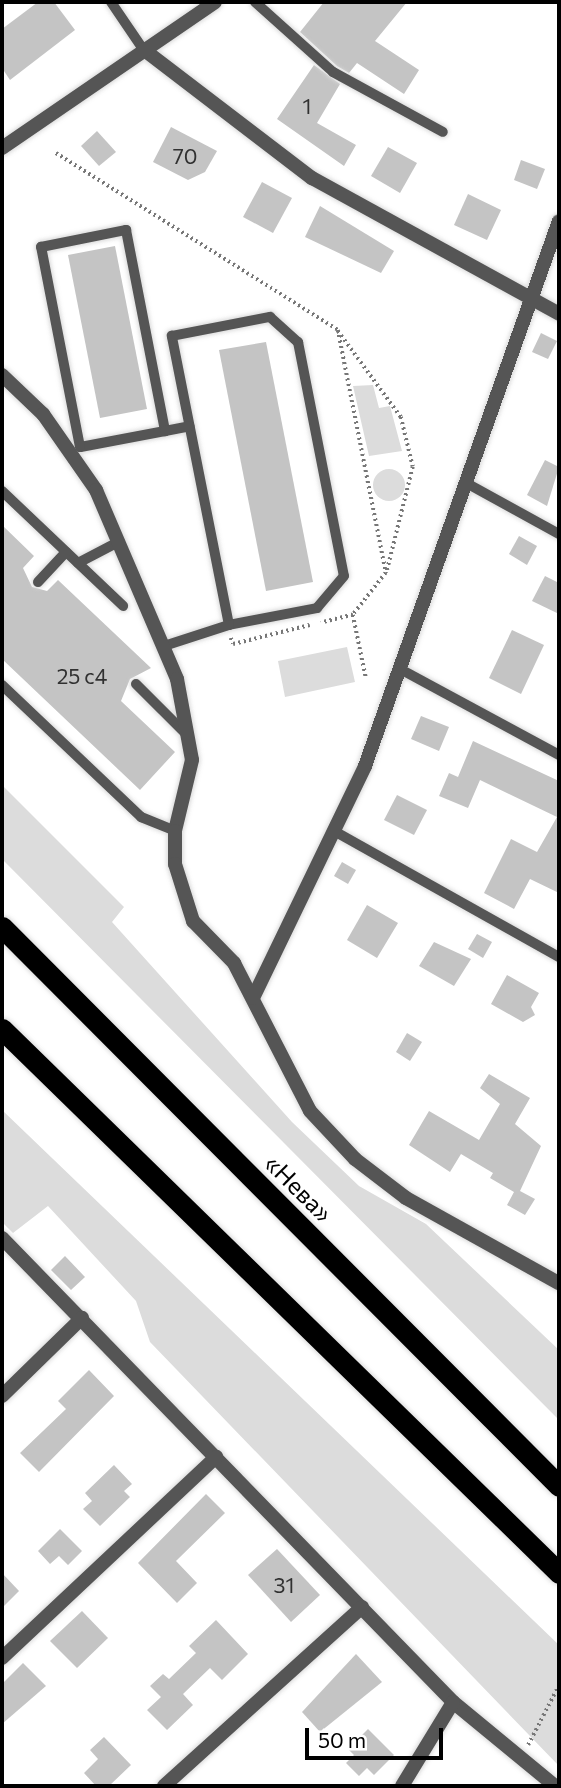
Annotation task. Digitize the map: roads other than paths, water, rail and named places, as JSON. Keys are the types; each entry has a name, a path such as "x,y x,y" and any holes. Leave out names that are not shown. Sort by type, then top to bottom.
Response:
{"highway":[{"name":"«Нева»","path":"2,927 559,1486"},
{"path":"2,1029 559,1573"}],"street":[{"path":"2,148 215,2"},
{"path":"143,49 312,178 559,314"},
{"path":"253,998 335,832 402,670 470,485 529,298 559,221"},
{"path":"2,375 76,448 120,541 164,646 191,739 188,791 175,831 184,903 234,964 310,1111 355,1159 406,1198 559,1283"},
{"path":"2,1238 453,1702 555,1786"},
{"path":"2,1396 82,1318"},
{"path":"2,1658 216,1457"},
{"path":"164,1786 362,1607"},
{"path":"402,1786 453,1702"}],"lane":[{"path":"111,2 143,49"},
{"path":"255,2 333,72 443,132"},
{"path":"165,431 126,230 41,247 76,448 165,431 190,426"},
{"path":"164,646 229,625 317,608 344,576 298,342 270,317 172,336 229,625"},
{"path":"470,485 559,534"},
{"path":"2,491 123,606"},
{"path":"78,563 120,541"},
{"path":"38,582 66,552"},
{"path":"402,670 559,755"},
{"path":"136,684 191,739"},
{"path":"2,685 141,817 175,831"},
{"path":"335,832 559,957"}]}
